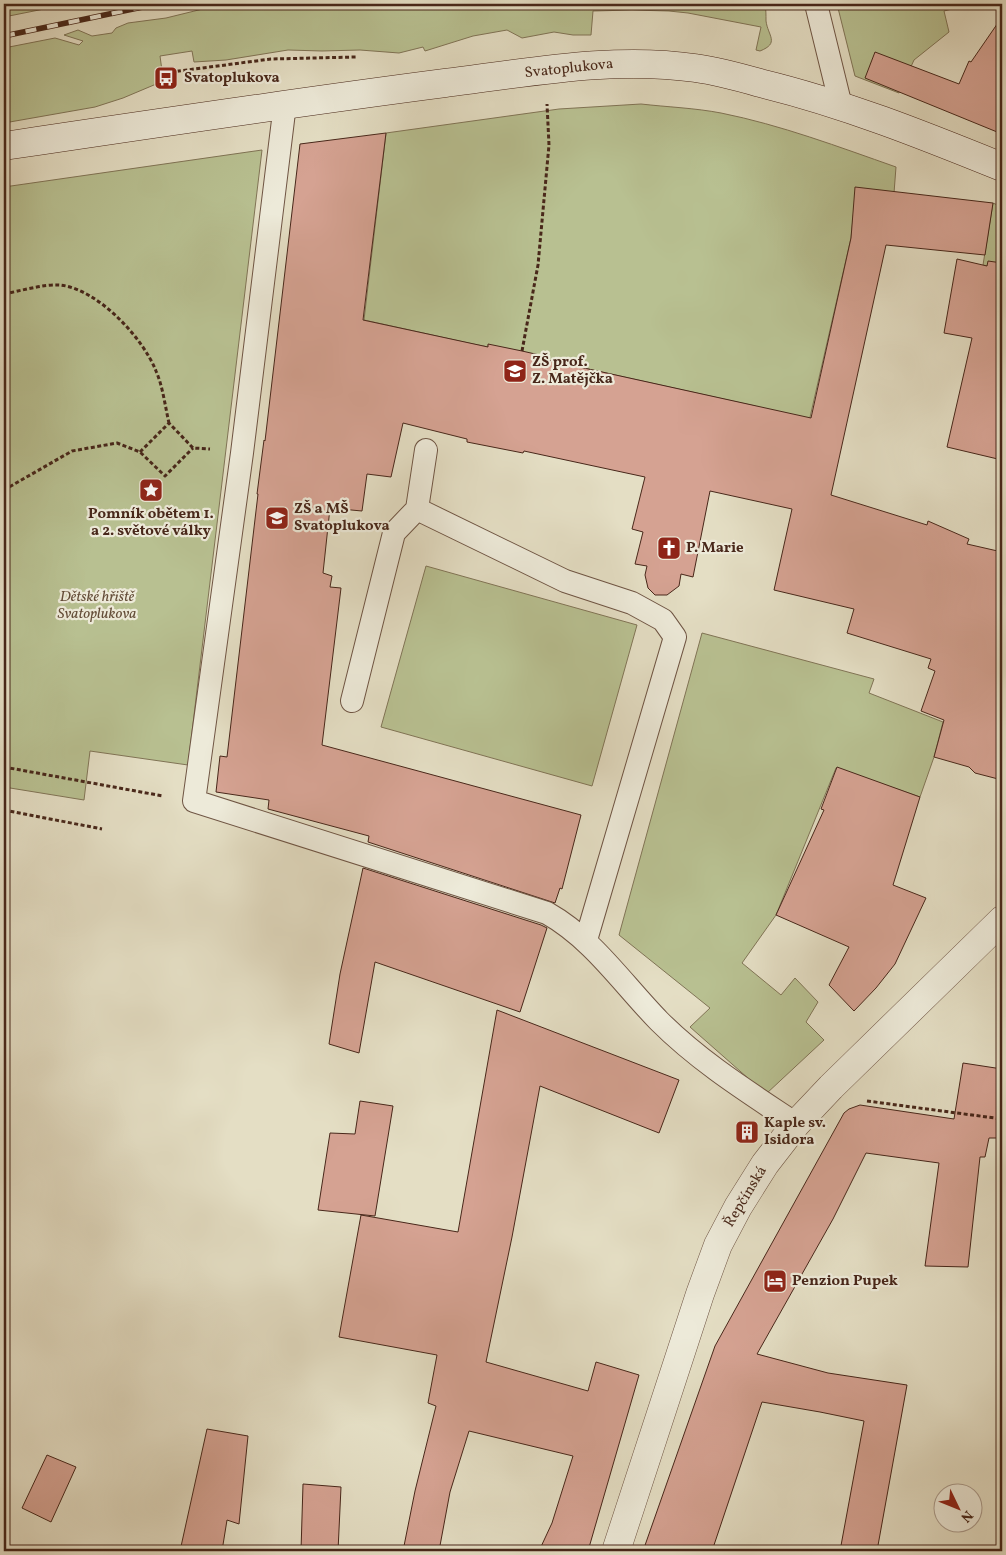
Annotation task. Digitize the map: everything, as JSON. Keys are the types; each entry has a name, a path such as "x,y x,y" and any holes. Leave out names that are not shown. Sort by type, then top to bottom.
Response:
{"main road":[{"name":"Svatoplukova","path":"4,146 285,104 587,65 632,63 696,68 792,90 841,106 1002,167"},
{"name":"Řepčínská","path":"616,1551 700,1294 718,1245 747,1193 765,1164 796,1124 831,1087 1002,920"}],"lane":[{"path":"816,4 841,106"},
{"path":"285,104 240,462 194,801 547,913 566,924 586,940 660,1021 690,1049 715,1070 796,1124"},
{"path":"352,701 394,533 417,509 426,450"},
{"path":"417,509 565,581 632,603 663,620 675,637 586,940"}],"path":[{"path":"164,73 271,59 358,57"},
{"path":"540,103 554,101"},
{"path":"522,351 538,265 549,145 547,102"},
{"path":"4,294 60,285 81,291 99,302 121,322 144,348 156,372 169,423 193,448 164,476 140,452 117,443 72,451 4,490"},
{"path":"140,452 169,423"},
{"path":"4,767 194,801"},
{"path":"4,810 102,829"},
{"path":"860,1100 1002,1119"}],"green space":[{"path":"4,4 45,4 49,8 4,17"},
{"path":"223,4 765,4 766,21 771,42 766,48 760,51 756,50 761,27 688,13 632,10 593,11 591,35 554,32 522,38 507,30 473,36 425,51 423,47 399,53 360,50 288,50 226,60 194,62 192,51 160,56 163,78 161,82 123,98 95,107 4,123 4,48 55,38 79,45 83,41 64,35 78,30 92,36 112,33 116,28 128,23 166,18"},
{"path":"837,4 972,4 944,11 949,32 914,60 899,93 855,76"},
{"path":"641,104 701,110 743,118 810,137 896,167 894,193 856,189 851,238 808,426 755,406 543,359 544,357 488,345 488,347 473,344 364,320 386,133 559,109"},
{"name":"Dětské hřiště Svatoplukova","path":"262,150 188,765 90,751 84,800 4,787 4,187"},
{"path":"993,203 1002,207 1002,270 983,265"},
{"path":"426,566 637,625 592,786 381,727"},
{"path":"702,633 874,679 869,693 943,722 934,757 920,797 836,768 776,915 742,963 781,995 795,978 818,1002 806,1022 824,1040 766,1094 690,1027 710,1008 619,935"}],"building":[{"path":"1002,17 1002,134 865,78 875,52 959,84 969,61 971,62"},
{"path":"386,133 363,320 488,347 488,344 522,351 544,356 543,359 811,418 851,238 855,187 993,203 985,255 886,245 831,495 927,525 928,521 969,539 967,544 1002,552 1002,780 975,773 969,767 934,757 944,720 921,711 935,671 928,668 931,659 847,633 854,609 774,590 792,509 710,491 693,577 681,574 679,586 667,595 655,595 648,588 645,575 647,566 635,564 643,532 632,529 645,477 524,451 523,453 467,442 467,439 403,423 391,477 367,474 362,511 330,508 323,573 332,576 330,587 341,588 322,745 581,815 562,889 560,888 555,903 368,842 369,836 268,809 269,800 216,792 220,756 227,757 300,144"},
{"path":"957,259 987,266 988,261 1002,263 1002,460 947,447 972,338 944,333"},
{"path":"837,767 920,797 893,885 926,898 895,964 854,1011 829,985 849,947 776,915 824,810 821,809"},
{"path":"363,868 547,928 520,1012 375,962 359,1053 329,1044 340,974"},
{"path":"497,1010 679,1080 659,1133 540,1086 512,1237 486,1362 588,1391 596,1362 639,1375 588,1551 539,1551 552,1523 573,1456 469,1431 450,1492 439,1551 403,1551 415,1491 436,1406 428,1403 437,1355 339,1337 361,1215 458,1232"},
{"path":"963,1063 1002,1069 1002,1138 989,1138 985,1157 980,1157 968,1267 925,1266 939,1163 866,1153 833,1219 757,1354 828,1373 907,1385 877,1551 840,1551 864,1421 762,1402 712,1551 643,1551 715,1346 844,1113 860,1105 954,1119"},
{"path":"360,1101 393,1106 375,1216 318,1210 330,1133 355,1134"},
{"path":"207,1429 248,1436 239,1524 227,1520 222,1551 180,1551"},
{"path":"47,1455 76,1467 51,1522 22,1508"},
{"path":"303,1484 341,1487 338,1551 301,1551"}],"railway":[{"path":"4,36 157,4"}],"place":[{"name":"Svatoplukova","path":"166,78"},
{"name":"ZŠ prof. Z. Matějčka","path":"515,371"},
{"name":"Pomník obětem 1. a 2. světové války","path":"151,490"},
{"name":"ZŠ a MŠ Svatoplukova","path":"277,518"},
{"name":"P. Marie","path":"669,548"},
{"name":"Kaple sv. Isidora","path":"747,1132"},
{"name":"Penzion Pupek","path":"775,1281"}]}
